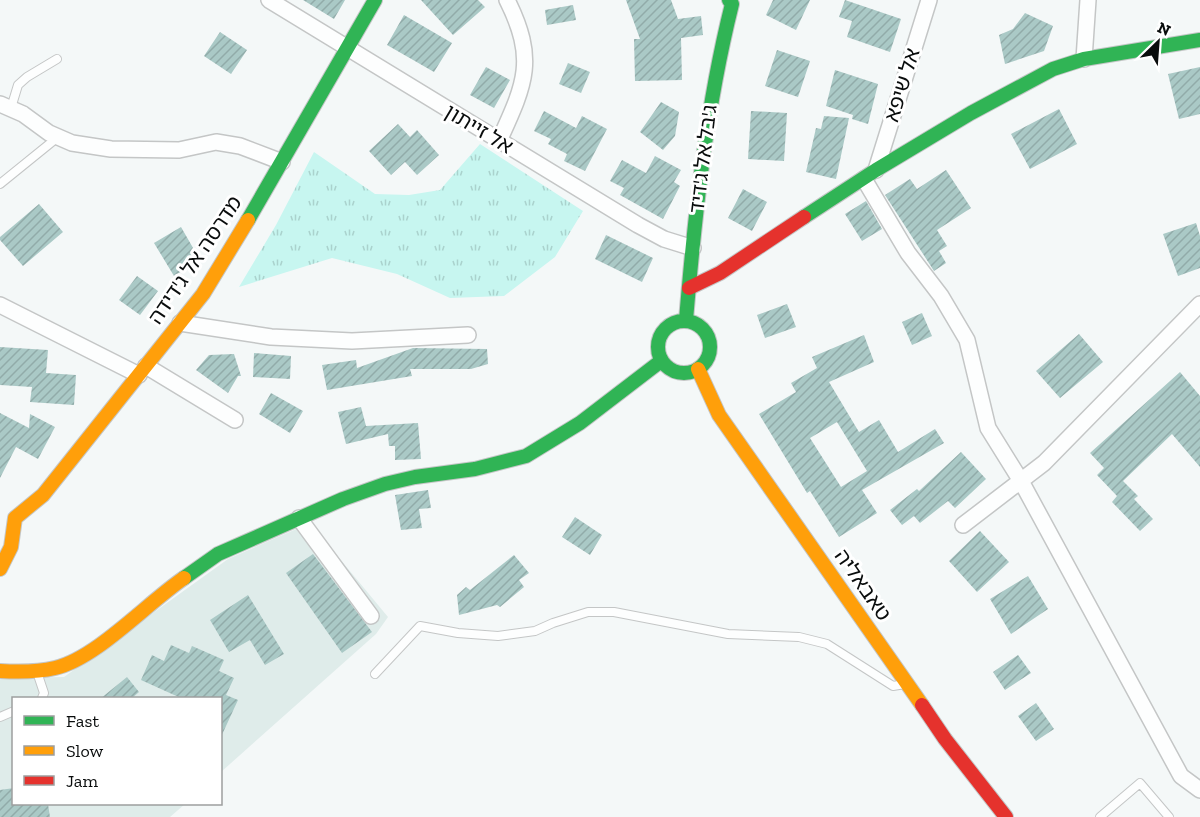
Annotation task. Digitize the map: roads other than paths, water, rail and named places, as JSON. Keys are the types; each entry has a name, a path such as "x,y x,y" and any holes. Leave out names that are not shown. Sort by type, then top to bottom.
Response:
{"street":[{"name":"אל זייתון","path":"269,0 638,225 664,239 693,248"},
{"name":"מדרסה אל ג'דידה","path":"15,518 43,495 202,294 282,162 375,0"},
{"path":"499,141 516,103 526,65 524,45 507,0"},
{"name":"אל שיפא","path":"870,175 929,0"},
{"path":"1084,59 1088,0"},
{"name":"ג'בל אל ג'דיד","path":"686,320 706,122 718,55 732,1"},
{"path":"689,288 720,273 870,175 1011,90 1053,69 1084,59 1200,40"},
{"path":"5,106 23,114 49,133 72,143 111,149 179,150 216,142 240,146 282,162"},
{"path":"870,175 908,254 941,296 967,340 988,428 1021,481 1181,776 1200,790"},
{"path":"963,525 1044,463 1200,304"},
{"path":"0,305 142,371 236,420"},
{"path":"686,320 701,327 709,341 708,357 698,369 682,373 674,371 661,361 657,345 663,330 670,324 686,320"},
{"path":"180,322 271,337 352,341 468,335"},
{"path":"0,671 55,668 81,657 114,634 195,568 218,554 299,518 385,484 415,477 475,470 526,456 580,423 661,361"},
{"name":"טאבאליה","path":"698,369 719,415 750,463 945,739 1006,817"},
{"path":"0,514 15,518 11,547 0,569"},
{"path":"299,518 371,616"}],"lane":[{"path":"5,106 18,85 57,59"},
{"path":"0,184 58,137"},
{"path":"375,674 420,626 458,633 498,636 535,631 588,612 614,612 728,634 799,638 827,644 893,686 907,684"},
{"path":"36,670 44,693 43,697"},
{"path":"1100,817 1140,783 1169,817"}]}
